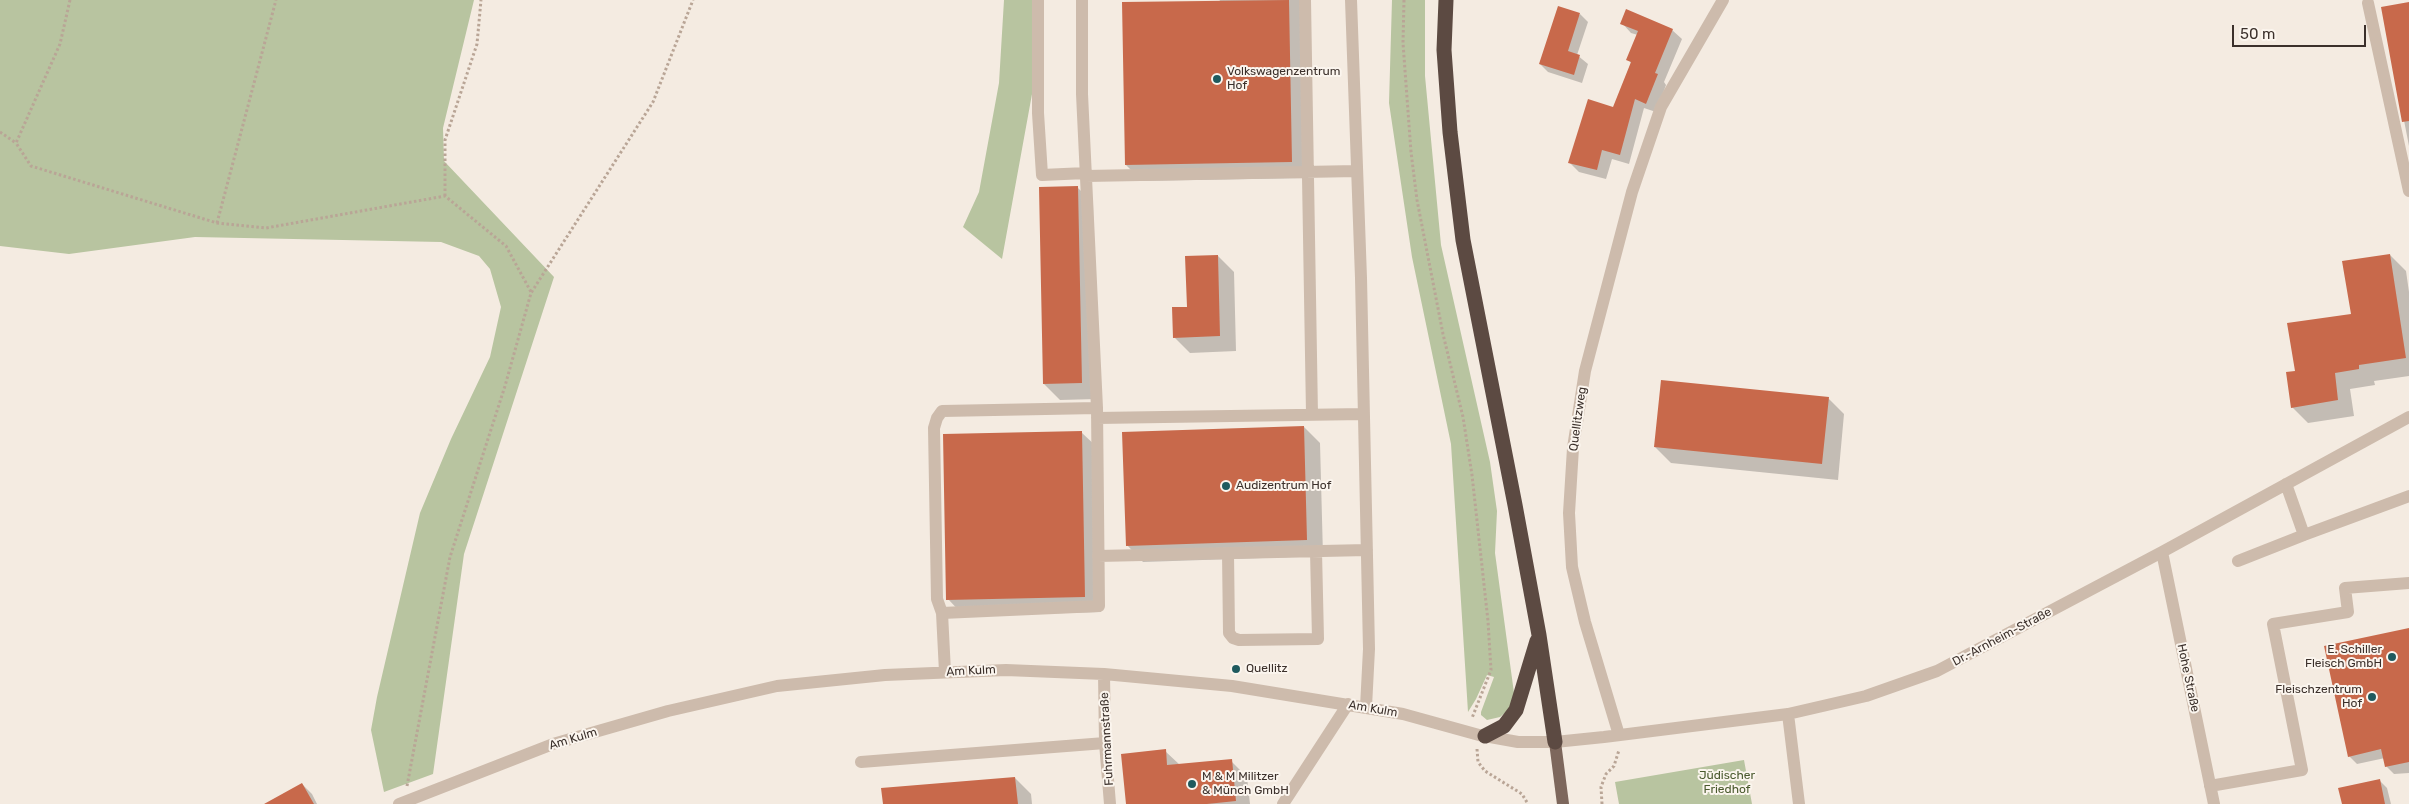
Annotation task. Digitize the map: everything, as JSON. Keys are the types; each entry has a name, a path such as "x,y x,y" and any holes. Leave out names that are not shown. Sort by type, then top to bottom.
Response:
{"highway":[{"path":"1446,0 1444,50 1463,240 1501,427 1539,634 1554,742"},
{"path":"1482,736 1504,726 1516,710 1539,634"}],"main road":[{"path":"1554,742 1563,804"}],"street":[{"path":"1038,0 1038,113 1042,175 1357,171"},
{"path":"942,613 1099,606 1097,413 1082,94 1082,0"},
{"path":"1305,0 1312,414"},
{"path":"1351,0 1367,550 1369,649 1366,707"},
{"name":"Quellitzweg","path":"1619,735 1585,622 1572,567 1569,513 1573,448 1588,361 1632,192 1661,107 1723,0"},
{"path":"2368,4 2409,191"},
{"path":"945,672 942,613 937,599 934,428 937,418 942,411 1364,414"},
{"name":"Dr.-Arnheim-Straße","path":"1554,742 1788,714 1866,696 1937,672 2409,417"},
{"path":"2286,484 2304,535"},
{"path":"2238,561 2409,496"},
{"path":"1098,556 1367,550"},
{"path":"1228,553 1229,633 1233,638 1238,640 1318,639 1316,551"},
{"name":"Hohe Straße","path":"2162,552 2214,804"},
{"path":"2210,786 2302,770 2273,624 2348,612 2345,588 2409,582"},
{"name":"Am Kulm","path":"402,803 553,744 668,711 778,686 885,675 1006,670 1104,674 1232,686 1403,714 1482,736 1518,742 1554,742"},
{"name":"Fuhrmannstraße","path":"1104,674 1104,743 1110,804"},
{"path":"1283,804 1348,704"},
{"path":"1788,714 1799,804"},
{"path":"861,762 1104,743"}],"path":[{"path":"16,143 60,44 70,0"},
{"path":"217,223 276,0"},
{"path":"445,196 445,140 477,44 481,0"},
{"path":"402,803 450,557 531,293 653,102 693,0"},
{"path":"1404,0 1403,43 1410,152 1417,200 1443,334 1463,417 1472,475 1488,621 1489,679 1464,732"},
{"path":"0,132 16,143 30,166 217,223 266,228 445,196 506,246 531,293"},
{"path":"1602,804 1601,787 1606,774 1614,766 1619,756 1619,735"},
{"path":"1482,736 1476,754 1478,762 1485,771 1525,798 1528,804"}],"green space":[{"path":"0,0 474,0 443,128 444,161 554,277 464,554 433,774 384,792 371,730 420,513 451,439 490,357 501,307 490,269 479,256 441,242 195,237 69,254 0,246"},
{"path":"1004,0 1034,0 1036,72 1002,259 963,227 979,192 999,83"},
{"path":"1392,0 1425,0 1425,76 1441,245 1490,462 1497,511 1495,553 1514,693 1512,704 1507,711 1500,717 1487,720 1481,715 1481,712 1494,677 1487,675 1468,712 1451,444 1412,257 1389,103"},
{"name":"Jüdischer Friedhof","path":"1744,760 1752,804 1619,804 1615,782"}],"building":[{"path":"1289,0 1292,162 1125,165 1122,2"},
{"path":"2409,2 2409,121 2402,122 2381,7"},
{"path":"1558,6 1580,13 1568,51 1580,55 1574,75 1539,64"},
{"path":"1626,9 1673,29 1655,73 1658,74 1646,104 1635,99 1620,155 1602,150 1597,170 1568,163 1588,99 1613,107 1631,62 1626,60 1638,31 1620,24"},
{"path":"1078,186 1082,383 1043,384 1039,187"},
{"path":"2390,254 2406,358 2359,365 2359,369 2335,373 2338,400 2291,408 2286,372 2295,371 2287,323 2351,314 2342,261"},
{"path":"1218,255 1220,336 1173,338 1172,307 1187,307 1185,256"},
{"path":"1661,380 1829,397 1822,464 1654,447"},
{"path":"1304,426 1307,540 1126,546 1122,432"},
{"path":"1082,431 1085,597 946,600 943,434"},
{"name":"Fleischzentrum Hof","path":"2409,628 2409,762 2385,767 2381,749 2348,757 2324,646"},
{"path":"1166,749 1167,765 1232,759 1236,801 1207,804 1126,804 1121,754"},
{"path":"1015,777 1018,804 883,804 881,788"},
{"path":"2380,779 2385,804 2342,804 2338,788"},
{"path":"302,783 314,804 264,804"}],"place":[{"name":"Volkswagenzentrum Hof","path":"1217,79"},
{"name":"Audizentrum Hof","path":"1226,486"},
{"name":"E. Schiller Fleisch GmbH","path":"2392,657"},
{"name":"Quellitz","path":"1236,669"},
{"name":"Fleischzentrum Hof","path":"2372,697"},
{"name":"M & M Militzer & Münch GmbH","path":"1192,784"}]}
